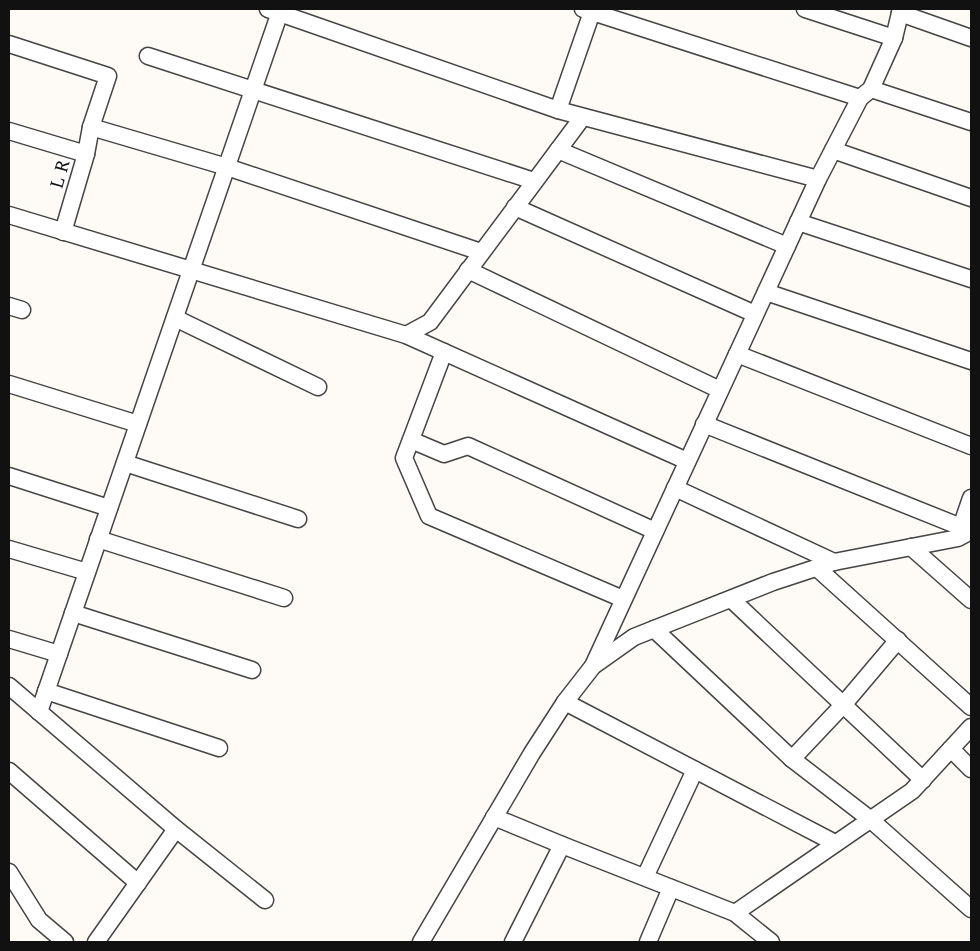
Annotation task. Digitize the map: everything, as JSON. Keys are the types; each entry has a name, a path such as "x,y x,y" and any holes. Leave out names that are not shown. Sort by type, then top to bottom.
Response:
{"street":[{"path":"805,9 894,38"},
{"path":"39,712 254,89 276,10 582,118 818,179"},
{"path":"558,110 589,10 866,94 971,122"},
{"path":"594,666 623,599 818,179 866,94 894,38 901,11 971,38"},
{"name":"L R","path":"9,44 108,76 91,127 86,154 63,232"},
{"path":"148,56 534,181"},
{"path":"406,334 430,322 582,118"},
{"path":"91,127 227,166 481,252"},
{"path":"9,131 86,154"},
{"path":"558,150 786,246"},
{"path":"833,150 971,198"},
{"path":"515,207 755,314"},
{"path":"9,215 406,334 687,461"},
{"path":"798,222 971,279"},
{"path":"468,270 720,390"},
{"path":"766,292 971,361"},
{"path":"175,318 318,387"},
{"path":"444,352 404,458 429,516 623,599"},
{"path":"737,354 971,446"},
{"path":"9,384 138,424"},
{"path":"704,424 963,532"},
{"path":"411,440 444,454 468,446 655,531"},
{"path":"125,463 298,519"},
{"path":"9,476 109,508"},
{"path":"675,488 834,562"},
{"path":"963,532 971,498"},
{"path":"421,942 494,817 565,702 594,666 634,637 731,599 834,562 911,547 963,532"},
{"path":"98,539 284,598"},
{"path":"911,547 971,600"},
{"path":"9,549 87,572"},
{"path":"818,568 971,707"},
{"path":"731,599 923,780"},
{"path":"73,613 252,670"},
{"path":"654,629 792,759 871,820 971,909"},
{"path":"9,639 59,654"},
{"path":"792,759 898,640"},
{"path":"9,686 176,829 265,900"},
{"path":"46,691 219,748"},
{"path":"565,702 835,844"},
{"path":"736,913 912,791 971,727"},
{"path":"951,749 971,769"},
{"path":"645,877 695,770"},
{"path":"9,771 138,883"},
{"path":"494,817 736,913 771,942"},
{"path":"96,942 176,829"},
{"path":"514,942 562,845"},
{"path":"9,872 39,920 65,942"},
{"path":"648,942 671,888"}]}
